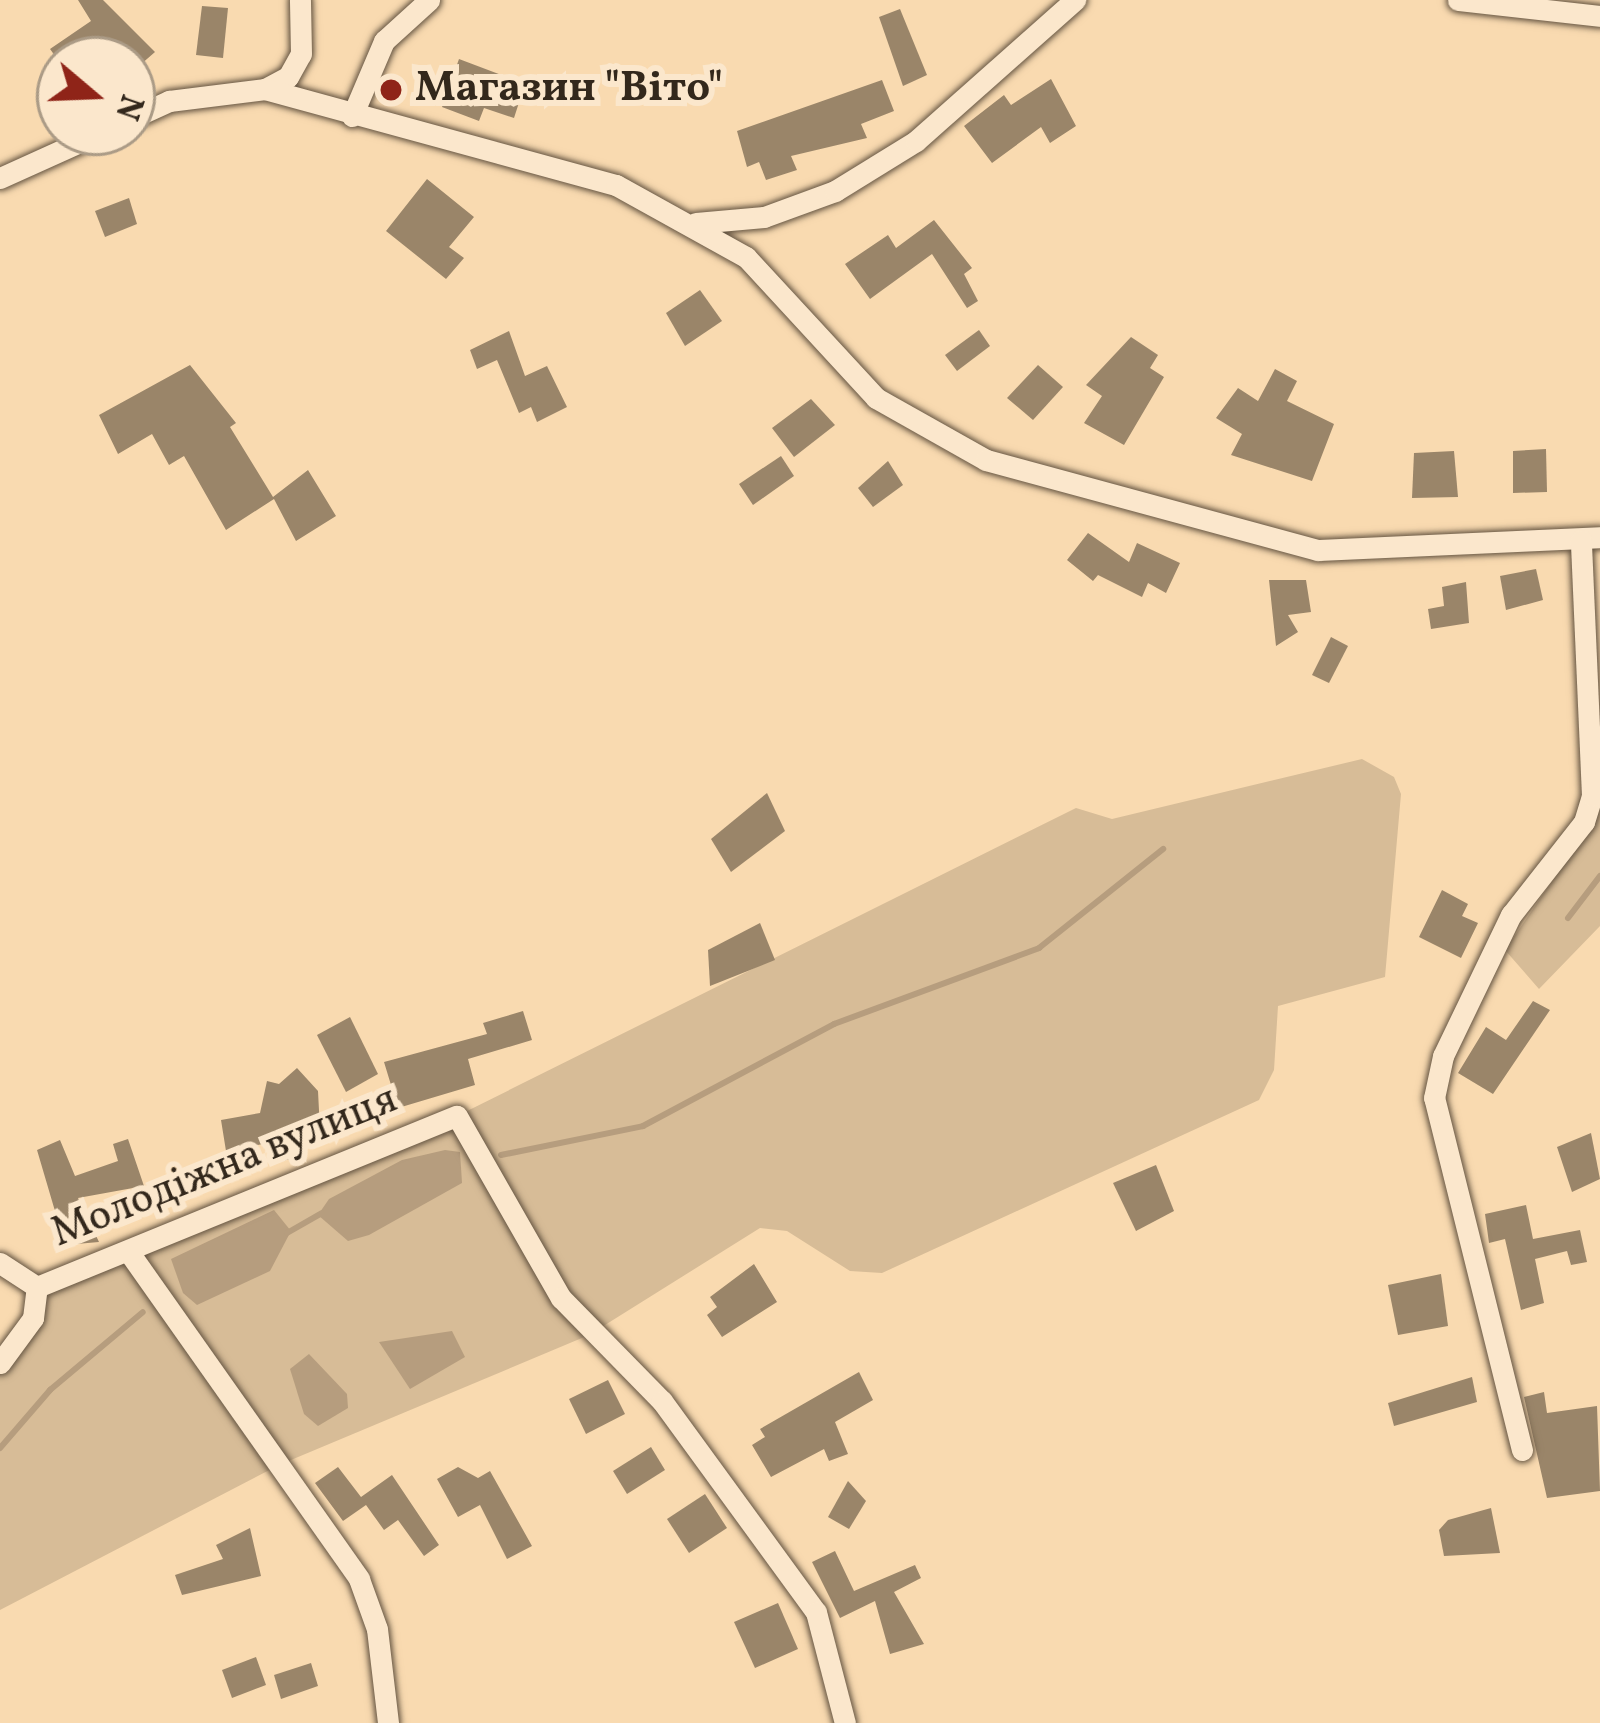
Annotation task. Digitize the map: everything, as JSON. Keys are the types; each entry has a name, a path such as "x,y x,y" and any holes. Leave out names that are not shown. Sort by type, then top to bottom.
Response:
{"street":[{"path":"156,107 169,101 265,89 288,77 301,54 300,0"},
{"path":"352,116 384,41 429,0"},
{"path":"696,223 764,217 835,191 916,141 1075,0"},
{"path":"1458,0 1600,16"},
{"path":"265,89 616,185 696,223 746,257 876,398 986,460 1318,550 1591,538 1592,796 1584,822 1510,915 1443,1056 1434,1098 1522,1450"},
{"path":"0,178 49,156"},
{"name":"Молодіжна вулиця","path":"0,1363 33,1318 37,1288 457,1116 561,1298 662,1401 816,1612 845,1723"},
{"path":"128,1250 359,1579 377,1629 388,1723"},
{"path":"0,1263 37,1288"}],"shaded area":[{"path":"1362,759 1394,777 1401,794 1385,977 1278,1006 1274,1070 1259,1100 882,1273 850,1271 787,1231 760,1228 589,1335 279,1465 0,1610 0,1363 37,1287 457,1116 1076,808 1112,819"},
{"path":"1600,789 1600,926 1539,989 1505,950 1572,852 1579,799"},
{"path":"445,1150 460,1152 462,1183 369,1235 348,1241 318,1215 329,1199 402,1160"},
{"path":"274,1210 291,1231 270,1271 197,1305 183,1293 171,1259"},
{"path":"452,1331 465,1357 410,1389 379,1342"},
{"path":"309,1354 347,1394 348,1408 318,1426 304,1414 290,1369"}],"building":[{"path":"78,0 103,0 139,36 69,36 91,21"},
{"path":"202,6 228,8 223,58 196,55"},
{"path":"900,9 927,75 903,86 879,17"},
{"path":"459,59 525,84 514,118 484,108 479,121 442,107"},
{"path":"1051,79 1076,126 1050,143 1041,127 992,163 964,126 1004,95 1011,105"},
{"path":"882,80 894,111 861,124 867,138 791,156 797,170 766,180 759,162 747,167 737,131"},
{"path":"427,179 474,217 449,247 464,258 446,279 386,231"},
{"path":"129,198 137,224 105,237 95,211"},
{"path":"934,220 972,268 964,274 978,301 967,308 932,254 870,299 845,264 888,235 896,248"},
{"path":"700,290 722,321 685,346 666,313"},
{"path":"979,330 990,346 957,371 945,355"},
{"path":"509,331 525,376 547,366 567,407 537,422 531,407 519,413 497,360 477,369 470,350"},
{"path":"1131,337 1158,355 1150,368 1164,377 1124,445 1084,423 1102,396 1086,385"},
{"path":"190,365 236,423 230,427 273,497 308,470 336,516 296,541 274,499 226,530 184,456 169,465 152,434 118,454 99,415"},
{"path":"1038,365 1063,387 1033,420 1007,398"},
{"path":"1275,369 1297,381 1287,401 1334,424 1312,481 1231,455 1242,434 1216,418 1238,388 1258,401"},
{"path":"811,399 835,425 794,457 772,428"},
{"path":"1546,449 1547,492 1513,493 1513,451"},
{"path":"1454,451 1458,497 1412,498 1414,453"},
{"path":"781,456 794,476 753,505 739,484"},
{"path":"888,461 903,485 873,507 858,488"},
{"path":"1088,533 1129,562 1137,543 1180,563 1166,593 1148,583 1142,597 1098,575 1093,581 1067,560"},
{"path":"1536,569 1543,600 1506,610 1500,576"},
{"path":"1269,580 1306,580 1311,612 1288,615 1298,632 1276,646"},
{"path":"1466,582 1469,623 1431,629 1428,609 1444,606 1442,587"},
{"path":"1331,637 1348,646 1329,683 1312,675"},
{"path":"767,793 785,831 731,872 711,839"},
{"path":"1442,890 1468,904 1462,916 1478,923 1461,958 1419,937"},
{"path":"760,923 775,960 710,986 708,950"},
{"path":"1533,1001 1550,1010 1493,1094 1458,1073 1486,1027 1506,1040"},
{"path":"523,1011 532,1040 468,1059 475,1085 398,1108 384,1062 487,1034 483,1023"},
{"path":"350,1017 378,1074 346,1092 317,1035"},
{"path":"297,1068 318,1091 320,1130 296,1135 300,1157 273,1163 268,1143 226,1151 221,1120 260,1113 267,1081 279,1084"},
{"path":"1591,1133 1600,1179 1572,1192 1557,1147"},
{"path":"128,1139 144,1186 78,1198 99,1242 65,1245 37,1150 60,1140 75,1176 118,1161 113,1144"},
{"path":"1156,1165 1174,1211 1136,1231 1113,1183"},
{"path":"1526,1205 1533,1239 1580,1230 1587,1262 1571,1265 1567,1251 1535,1259 1544,1303 1521,1310 1505,1239 1489,1243 1485,1214"},
{"path":"754,1264 777,1302 722,1337 707,1315 717,1307 710,1297"},
{"path":"1441,1274 1448,1326 1398,1335 1388,1285"},
{"path":"859,1372 873,1400 835,1422 848,1454 829,1461 824,1449 771,1477 752,1445 765,1437 760,1429"},
{"path":"1472,1377 1477,1402 1394,1426 1388,1403"},
{"path":"608,1380 625,1414 586,1434 569,1399"},
{"path":"1544,1392 1547,1413 1597,1406 1600,1491 1547,1498 1524,1397"},
{"path":"651,1447 665,1470 627,1494 613,1471"},
{"path":"338,1467 361,1497 392,1475 439,1545 424,1556 398,1520 384,1530 366,1505 343,1521 315,1483"},
{"path":"458,1467 478,1478 490,1471 532,1546 507,1559 480,1505 458,1517 437,1479"},
{"path":"848,1481 866,1501 849,1529 828,1517"},
{"path":"705,1494 727,1528 689,1553 667,1519"},
{"path":"1491,1508 1500,1553 1444,1556 1439,1530 1448,1520"},
{"path":"250,1528 261,1576 182,1595 175,1575 223,1559 216,1545"},
{"path":"835,1551 854,1591 915,1565 921,1578 894,1592 924,1644 890,1654 875,1601 840,1618 812,1562"},
{"path":"778,1603 798,1649 755,1668 734,1622"},
{"path":"256,1657 266,1685 232,1698 222,1670"},
{"path":"311,1663 318,1686 281,1699 274,1675"}],"waterway":[{"path":"501,1155 643,1126 834,1024 1039,948 1163,849"},
{"path":"1568,918 1600,876"},
{"path":"287,1233 322,1213"},
{"path":"0,1448 50,1390 143,1312"}],"place":[{"name":"Магазин \"Віто\"","path":"391,90"}]}
